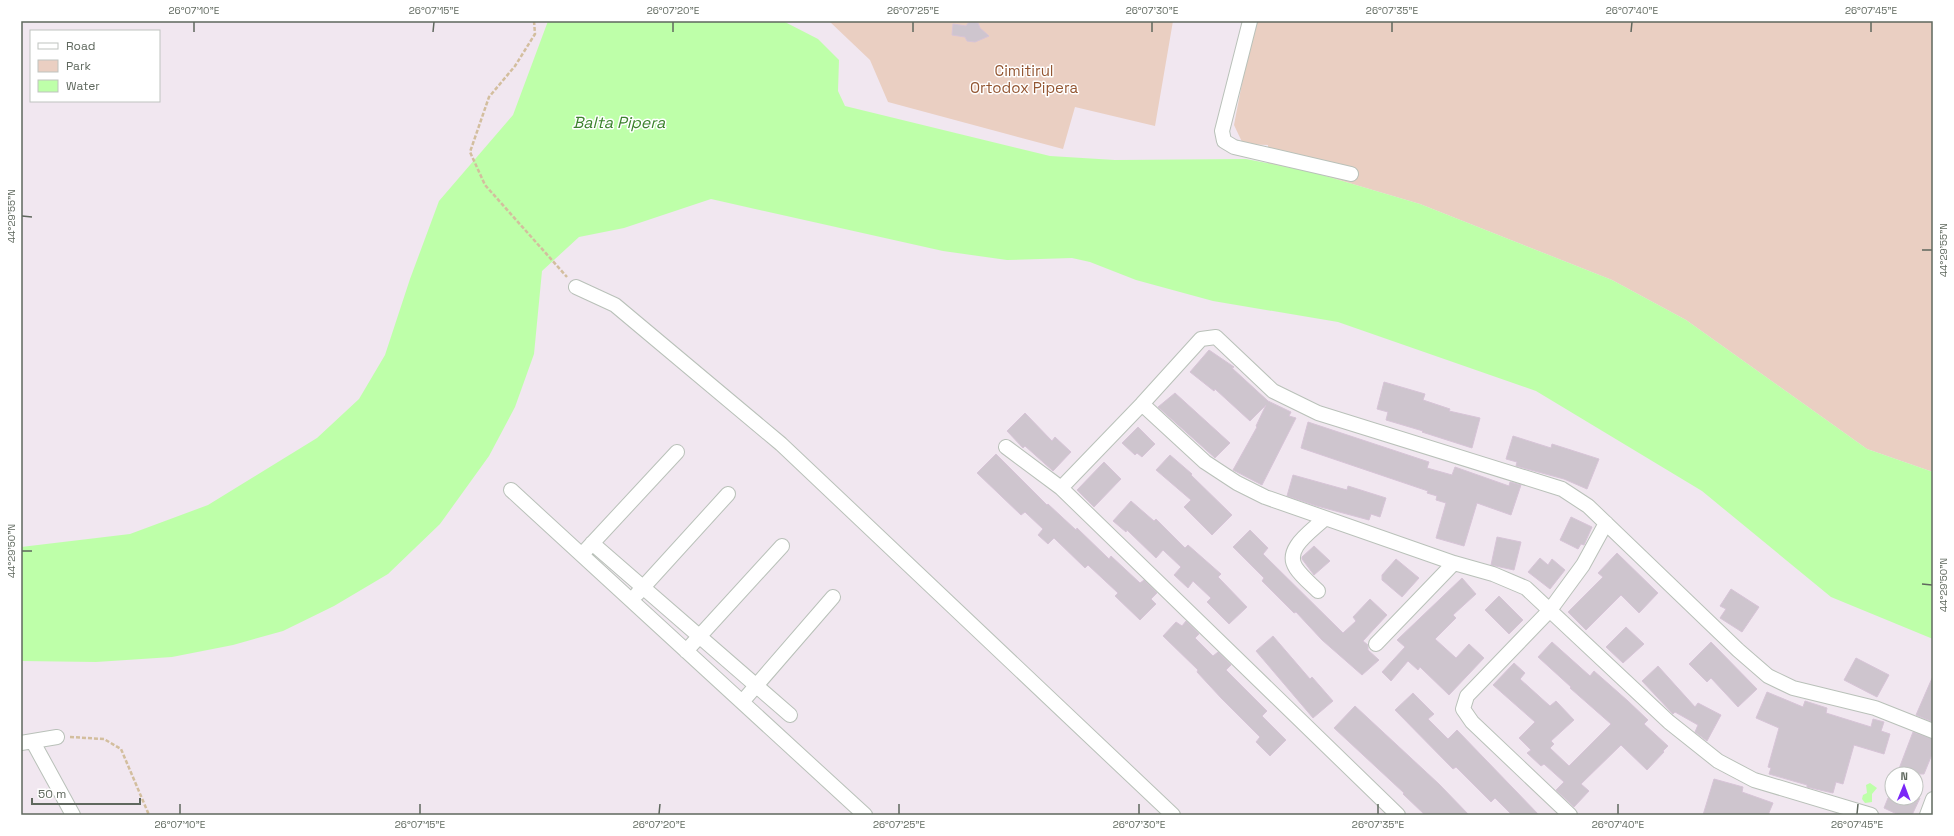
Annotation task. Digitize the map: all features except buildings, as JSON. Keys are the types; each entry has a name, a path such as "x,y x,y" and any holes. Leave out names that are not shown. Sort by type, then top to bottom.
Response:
{"street":[{"path":"1250,21 1222,131 1224,141 1234,148 1350,174"},
{"path":"576,287 615,305 781,444 1173,815"},
{"path":"1061,488 1142,404 1201,339 1216,337 1273,391 1318,413 1562,489 1588,506 1606,522 1738,650 1768,676 1793,688 1875,708 1933,731"},
{"path":"1142,404 1205,462 1237,483 1265,497 1324,519 1454,563 1493,574 1526,588 1669,722 1718,761 1754,780 1871,815"},
{"path":"1006,447 1061,488 1398,815"},
{"path":"581,555 676,452"},
{"path":"511,490 865,815"},
{"path":"632,601 728,494"},
{"path":"1318,591 1296,568 1292,558 1294,549 1324,519"},
{"path":"1570,815 1472,722 1463,709 1467,696 1550,610 1584,565 1606,522"},
{"path":"592,543 790,715"},
{"path":"686,651 782,546"},
{"path":"1376,644 1454,563"},
{"path":"742,702 832,596"},
{"path":"57,737 27,742 73,815"},
{"path":"1927,815 1933,799"}],"path":[{"path":"534,21 535,34 515,66 490,97 470,152 485,185 576,287"},
{"path":"57,737 104,739 121,749 149,815"}],"green space":[{"name":"Cimitirul Ortodox Pipera","path":"829,21 1173,21 1155,126 1075,107 1063,149 888,102 870,60"},
{"path":"1254,21 1933,21 1933,472 1867,449 1686,320 1612,280 1420,204 1312,172 1268,164 1268,145 1243,144 1234,125"}],"water":[{"name":"Balta Pipera","path":"548,21 783,21 818,39 839,60 838,91 845,106 1050,156 1115,160 1246,159 1312,172 1420,204 1612,280 1686,320 1867,449 1933,472 1933,639 1831,597 1702,491 1536,391 1338,322 1213,301 1136,280 1090,262 1072,258 1007,260 943,251 711,199 624,228 579,237 542,271 534,354 515,407 489,456 440,524 388,574 334,606 283,631 233,645 172,657 96,662 21,661 21,547 130,534 208,505 317,438 359,399 385,355 410,279 439,201 513,115"},
{"path":"1870,783 1877,788 1872,794 1872,802 1865,803 1862,799 1863,795 1867,793 1866,785"}]}
